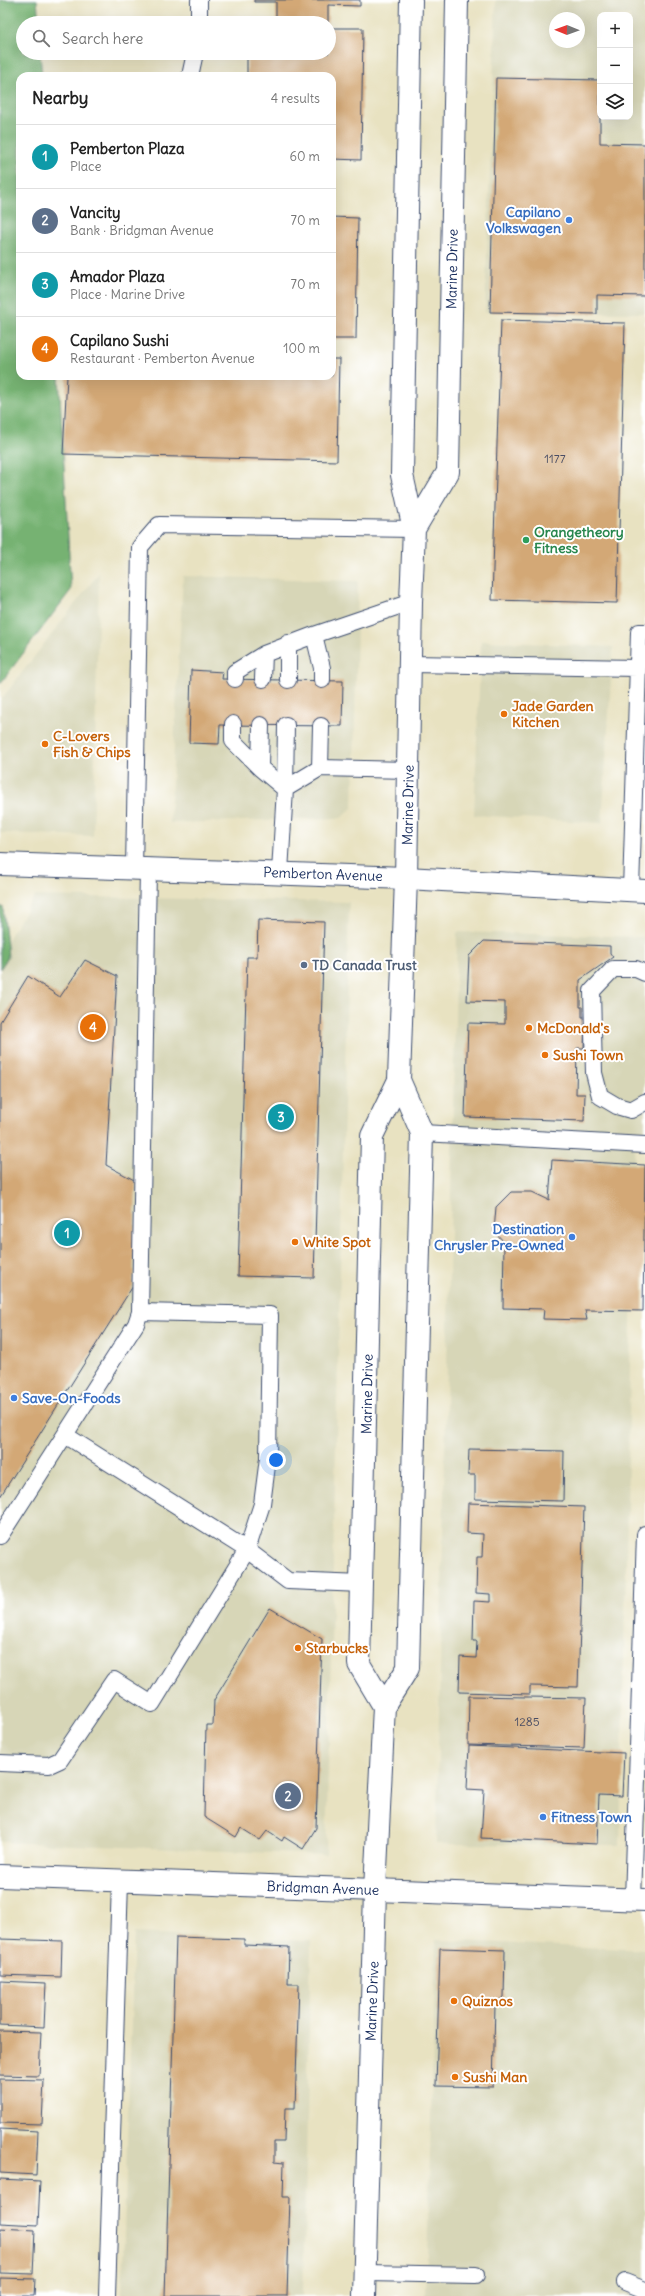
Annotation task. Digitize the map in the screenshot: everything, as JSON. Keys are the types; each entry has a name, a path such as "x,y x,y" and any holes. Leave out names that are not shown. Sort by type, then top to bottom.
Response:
{"main road":[{"name":"Marine Drive","path":"384,1706 359,1664 372,1136 399,1080 406,878 411,602 414,529 402,475 411,0"},
{"name":"Marine Drive","path":"414,529 448,472 457,0"},
{"name":"Pemberton Avenue","path":"0,864 141,870 280,872 638,890"},
{"name":"Marine Drive","path":"364,2296 375,1890 384,1706 408,1668 422,1133 399,1080"},
{"name":"Bridgman Avenue","path":"0,1876 639,1900"}],"lane":[{"path":"199,16 200,0"},
{"path":"191,72 193,60"},
{"path":"0,1536 136,1324 140,1312 140,547 160,525 414,529"},
{"path":"235,679 235,672 264,654 288,643 411,602"},
{"path":"638,890 637,668 639,632 645,632"},
{"path":"314,634 322,668 322,680"},
{"path":"288,643 288,680"},
{"path":"262,680 264,654"},
{"path":"411,664 637,668"},
{"path":"233,724 233,741 260,768 285,789"},
{"path":"260,768 261,725"},
{"path":"280,872 285,789 286,725"},
{"path":"320,768 322,726"},
{"path":"285,789 320,768 408,770"},
{"path":"645,973 636,969 613,969 592,991 594,1073 600,1096 617,1106 632,1110 645,1102"},
{"path":"422,1133 645,1145"},
{"path":"0,1763 38,1765 49,1764 60,1760 114,1680 152,1704 247,1550 262,1504 268,1458 270,1315 140,1312"},
{"path":"65,1435 247,1550 288,1581 362,1584"},
{"path":"639,1900 645,1534"},
{"path":"107,2296 120,1881"},
{"path":"365,2273 476,2275"},
{"path":"625,2282 645,2290"}],"shaded area":[{"name":"Capilano Volkswagen","path":"496,0 645,0 645,313 485,312"},
{"path":"99,573 93,836 0,833 0,701"},
{"path":"183,576 358,581 353,807 341,818 170,823"},
{"path":"481,641 613,647 602,823 474,815"},
{"path":"35,896 349,902 326,1855 0,1842 0,952"},
{"path":"457,932 645,937 645,1131 635,1131 620,1845 436,1844"},
{"path":"134,1933 311,1941 303,2296 122,2296"},
{"path":"436,1940 645,1950 645,2296 426,2296"}],"green space":[{"path":"0,0 37,0 38,16 16,16 16,60 41,60 42,72 16,72 16,380 59,380 71,590 0,684"},
{"path":"0,907 3,907 8,957 0,969"}],"building":[{"path":"254,0 360,0 360,6 328,5 328,16 276,16 276,2 254,2"},
{"path":"336,28 363,28 361,160 336,159 336,72 247,72 247,60 336,60"},
{"name":"Capilano Volkswagen","path":"496,78 597,80 597,120 600,120 600,143 645,144 645,296 597,295 597,314 490,312"},
{"path":"336,217 358,218 356,339 336,339"},
{"path":"501,320 625,323 617,603 492,600"},
{"path":"336,359 339,359 337,461 63,454 67,380 336,380"},
{"path":"191,670 223,672 222,679 343,681 342,726 220,725 219,744 189,743"},
{"path":"258,920 324,922 314,1278 238,1276 247,957 257,957"},
{"path":"484,941 610,946 610,953 613,957 580,980 580,1007 582,1007 582,1017 585,1017 584,1048 577,1048 576,1094 585,1094 584,1121 465,1117 468,1023 505,1024 505,1002 467,1001 469,956"},
{"path":"85,960 117,976 106,1165 136,1181 133,1286 0,1497 0,1022 28,976 60,997"},
{"name":"Destination Chrysler Pre-Owned","path":"552,1160 645,1165 643,1311 585,1310 587,1320 543,1319 544,1309 503,1308 504,1242 494,1231 496,1207 511,1192 532,1192 549,1200"},
{"path":"469,1449 564,1451 563,1501 475,1499 475,1475 468,1475"},
{"path":"468,1503 584,1507 578,1687 530,1686 530,1694 459,1692 460,1657 476,1658 477,1641 473,1641 474,1601 490,1602 490,1594 476,1593 477,1557 482,1557 483,1534 467,1533"},
{"path":"270,1608 322,1639 316,1828 303,1849 284,1837 282,1841 267,1831 260,1840 241,1828 236,1837 204,1817 206,1725 213,1725 214,1700"},
{"path":"469,1696 586,1698 584,1748 468,1745"},
{"path":"469,1746 624,1753 622,1796 599,1795 597,1844 481,1838 484,1790 467,1789"},
{"path":"176,1937 244,1939 244,1945 289,1947 288,1984 299,1984 295,2108 285,2108 284,2142 274,2142 274,2162 284,2163 283,2197 290,2197 287,2296 165,2296"},
{"path":"0,1939 62,1941 61,1977 0,1975"},
{"path":"440,1948 505,1950 504,1997 495,2005 493,2087 436,2086"},
{"path":"0,1981 46,1983 44,2027 0,2025"},
{"path":"0,2031 41,2032 39,2076 0,2075"},
{"path":"0,2079 44,2080 42,2124 0,2123"},
{"path":"0,2129 38,2131 36,2175 0,2173"},
{"path":"0,2179 40,2181 38,2225 0,2223"},
{"path":"0,2228 35,2230 33,2274 0,2273"},
{"path":"0,2278 35,2279 34,2296 0,2296"}],"place":[{"name":"Capilano Volkswagen","path":"569,220"},
{"name":"Orangetheory Fitness","path":"526,540"},
{"name":"Jade Garden Kitchen","path":"504,714"},
{"name":"C-Lovers Fish & Chips","path":"45,744"},
{"name":"TD Canada Trust","path":"304,965"},
{"name":"Capilano Sushi","path":"93,1027"},
{"name":"McDonald's","path":"529,1028"},
{"name":"Sushi Town","path":"545,1055"},
{"name":"Amador Plaza","path":"281,1117"},
{"name":"Pemberton Plaza","path":"67,1233"},
{"name":"Destination Chrysler Pre-Owned","path":"572,1237"},
{"name":"White Spot","path":"295,1242"},
{"name":"Save-On-Foods","path":"14,1398"},
{"name":"Starbucks","path":"298,1648"},
{"name":"Vancity","path":"288,1796"},
{"name":"Fitness Town","path":"543,1817"},
{"name":"Quiznos","path":"454,2001"},
{"name":"Sushi Man","path":"455,2077"}]}
